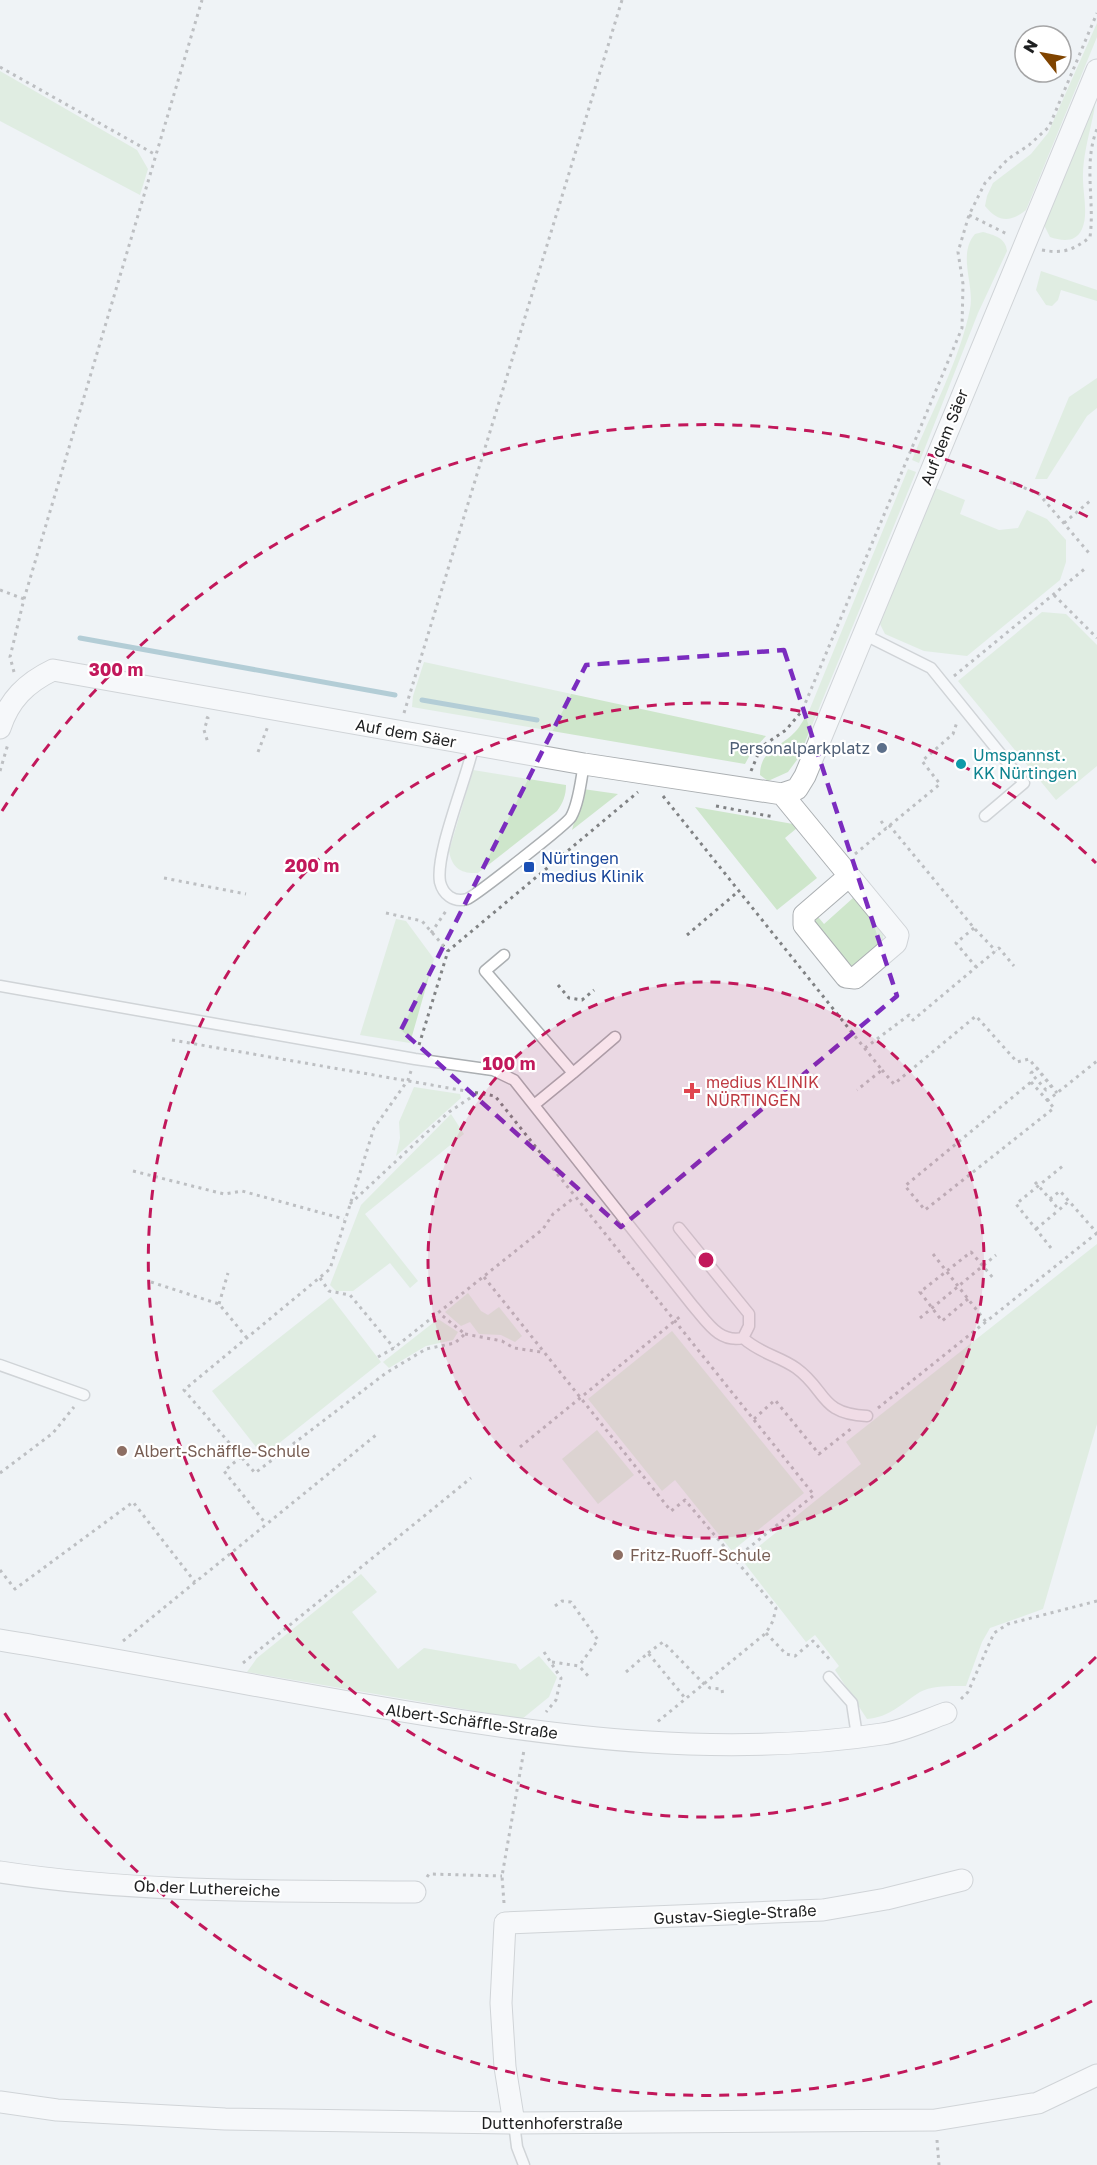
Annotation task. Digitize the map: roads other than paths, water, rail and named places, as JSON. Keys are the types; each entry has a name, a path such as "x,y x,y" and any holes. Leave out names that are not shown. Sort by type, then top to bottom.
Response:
{"street":[{"name":"Auf dem Säer","path":"5,734 11,701 34,679 53,670 75,672 274,710 584,764 782,794 797,789 805,776 1097,70"},
{"path":"782,794 898,935 896,943 855,978 846,977 804,925 804,915 844,872"},
{"name":"Albert-Schäffle-Straße","path":"0,1640 535,1733 712,1744 802,1744 884,1734 946,1713"},
{"name":"Ob der Luthereiche","path":"0,1872 61,1881 201,1890 415,1892"},
{"name":"Gustav-Siegle-Straße","path":"514,2123 506,2067 501,2003 505,1923 823,1910 886,1899 962,1880"},
{"name":"Duttenhoferstraße","path":"0,2102 57,2110 225,2119 514,2123 935,2120 1038,2103 1097,2075"}],"lane":[{"path":"863,634 931,668 1024,783 985,816"},
{"path":"474,744 441,856 442,889 454,900 466,899 485,887 571,818 584,764"},
{"path":"504,955 485,970 573,1073"},
{"path":"0,986 415,1059 493,1070 514,1080 720,1337 731,1340 743,1338"},
{"path":"534,1105 615,1037"},
{"path":"679,1228 748,1314 749,1326 743,1338"},
{"path":"743,1338 757,1350 796,1368 826,1401 838,1410 850,1415 867,1416"},
{"path":"0,1365 84,1395"},
{"path":"829,1677 852,1703 857,1736"},
{"path":"514,2123 517,2147 524,2165"}],"waterway":[{"path":"80,638 395,695"},
{"path":"422,700 537,720"}],"place":[{"name":"Personalparkplatz","path":"882,748"},
{"name":"Umspannst. KK Nürtingen","path":"961,764"},
{"name":"Nürtingen medius Klinik","path":"529,867"},
{"name":"medius KLINIK NÜRTINGEN","path":"692,1091"},
{"name":"Albert-Schäffle-Schule","path":"122,1451"},
{"name":"Fritz-Ruoff-Schule","path":"618,1555"}]}
